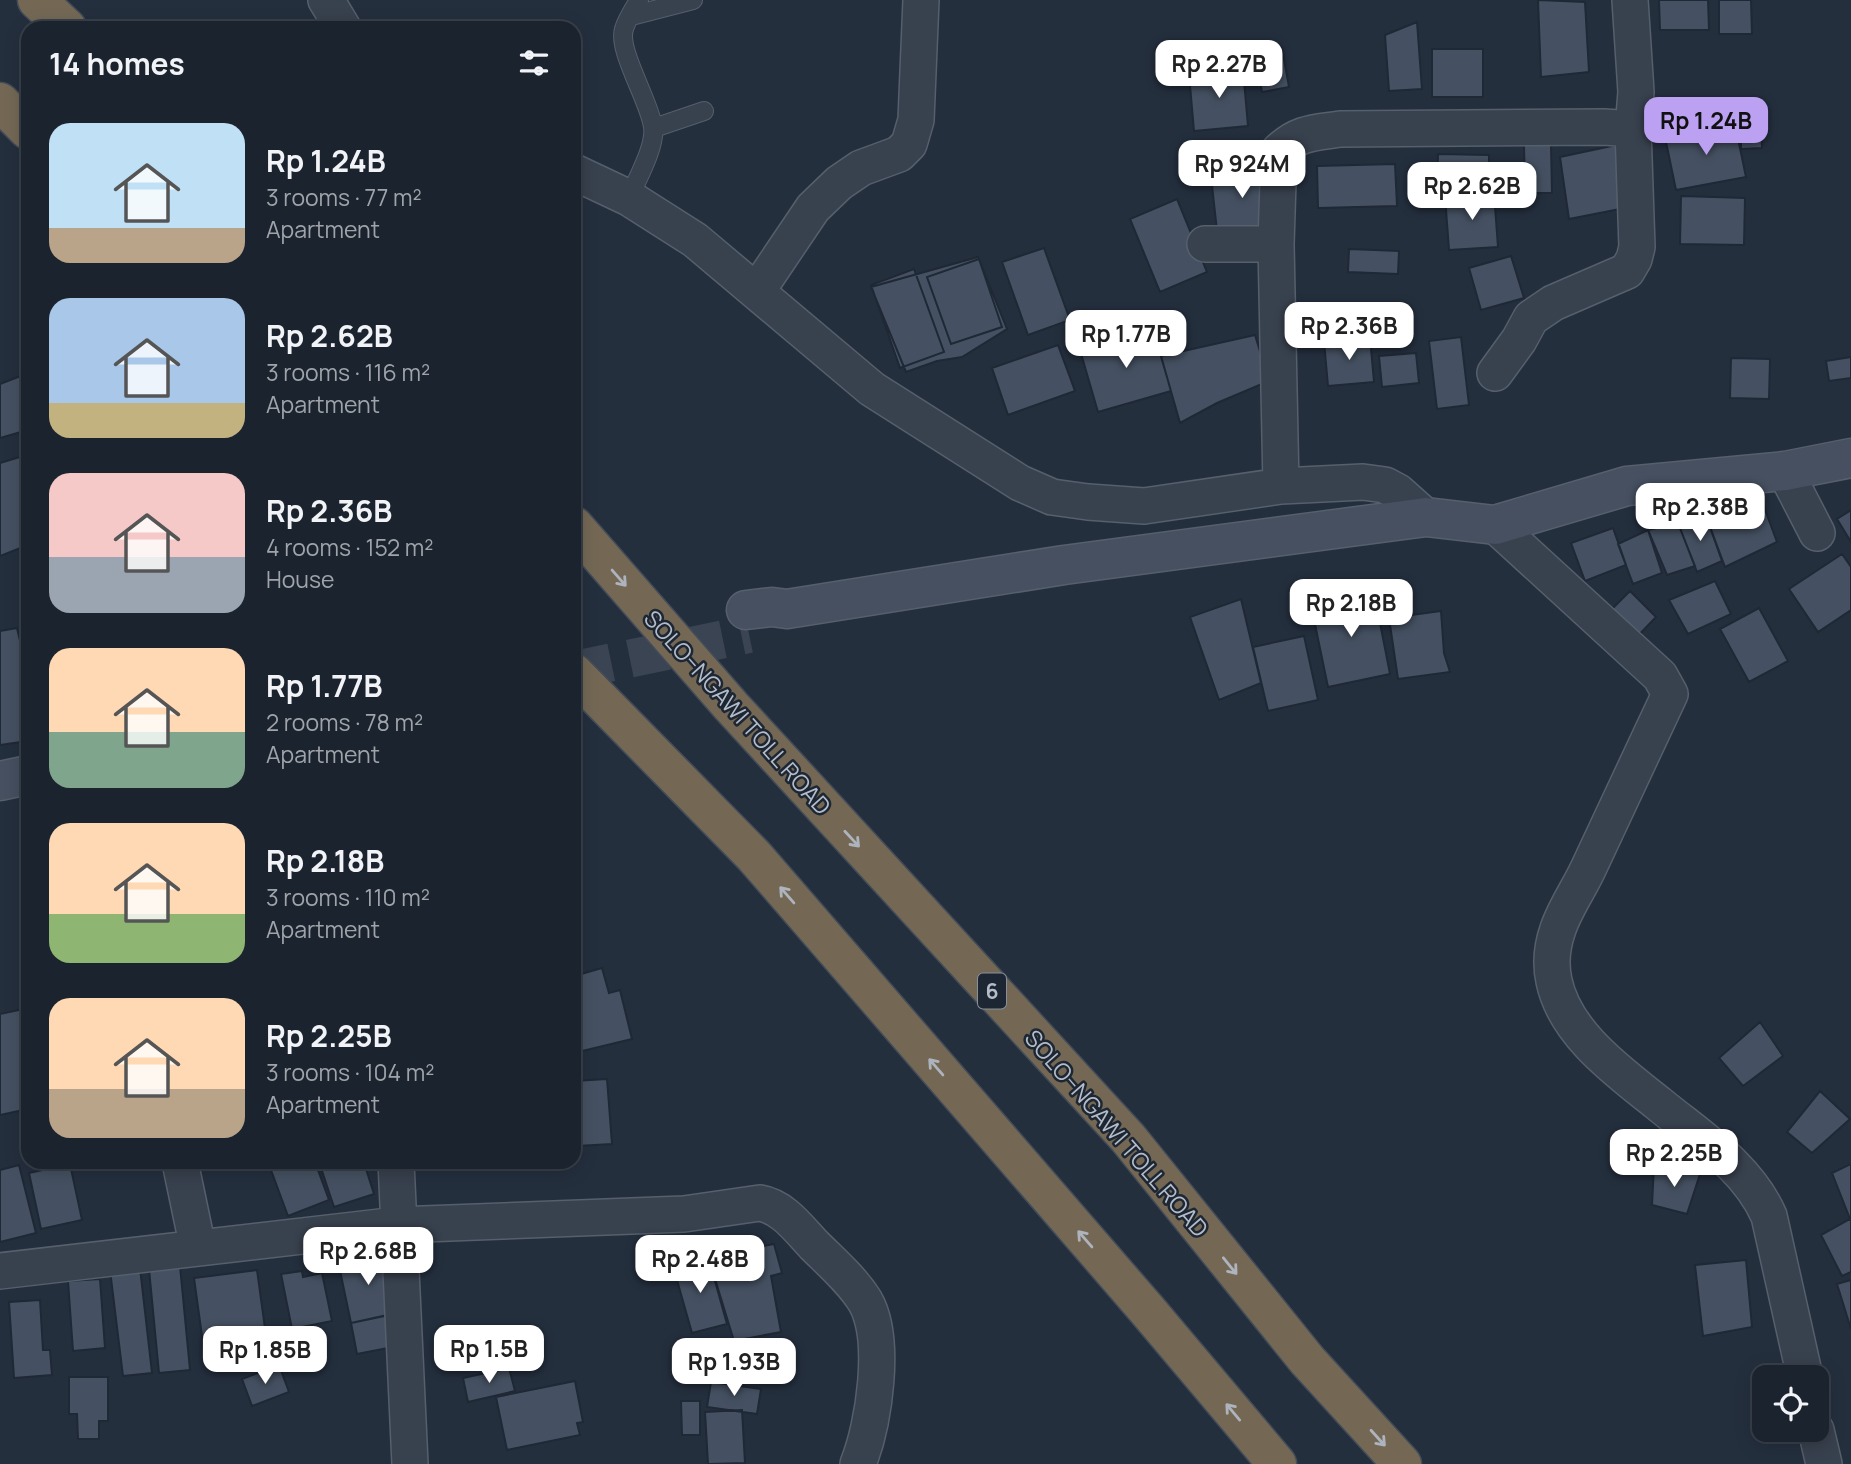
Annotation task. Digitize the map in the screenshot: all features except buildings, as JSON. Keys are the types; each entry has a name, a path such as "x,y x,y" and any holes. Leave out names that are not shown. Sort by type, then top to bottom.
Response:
{"highway":[{"path":"37,0 60,21"},
{"path":"0,102 21,123"},
{"name":"SOLO–NGAWI TOLL ROAD","path":"581,534 731,706 1128,1139 1307,1360 1402,1464"},
{"path":"581,680 754,856 1277,1464"}],"street":[{"path":"326,0 339,21"},
{"path":"757,291 813,208 830,191 861,168 899,154 909,144 916,120 921,0"},
{"path":"1495,373 1531,318 1553,303 1627,271 1634,259 1637,247 1633,129 1636,92 1630,0"},
{"path":"1281,486 1276,244 1279,151 1301,135 1340,129 1633,129"},
{"path":"581,175 629,198 695,240 872,389 1020,484 1052,497 1144,506 1281,486 1363,482 1385,485 1398,492 1426,517"},
{"path":"1205,244 1276,244"},
{"path":"747,622 768,625 787,609 1064,565 1426,517 1495,525 1627,486 1785,471 1851,458"},
{"path":"1785,471 1817,533"},
{"path":"1495,525 1650,666 1660,676 1670,694 1577,894 1559,926 1551,954 1554,982 1565,1012 1583,1036 1619,1072 1734,1165 1760,1196 1769,1216 1802,1365"},
{"path":"0,781 21,776"},
{"path":"181,1169 198,1248"},
{"path":"396,1169 410,1464"},
{"path":"0,1271 397,1225 684,1214 760,1203 787,1216 859,1292 867,1304 877,1338 875,1392 858,1464"},
{"path":"1819,1442 1824,1464"}],"lane":[{"path":"629,198 653,140 654,128 623,43 624,30 635,8 693,0"},
{"path":"654,128 704,111"}],"tunnel":[{"path":"581,669 749,634"}]}
